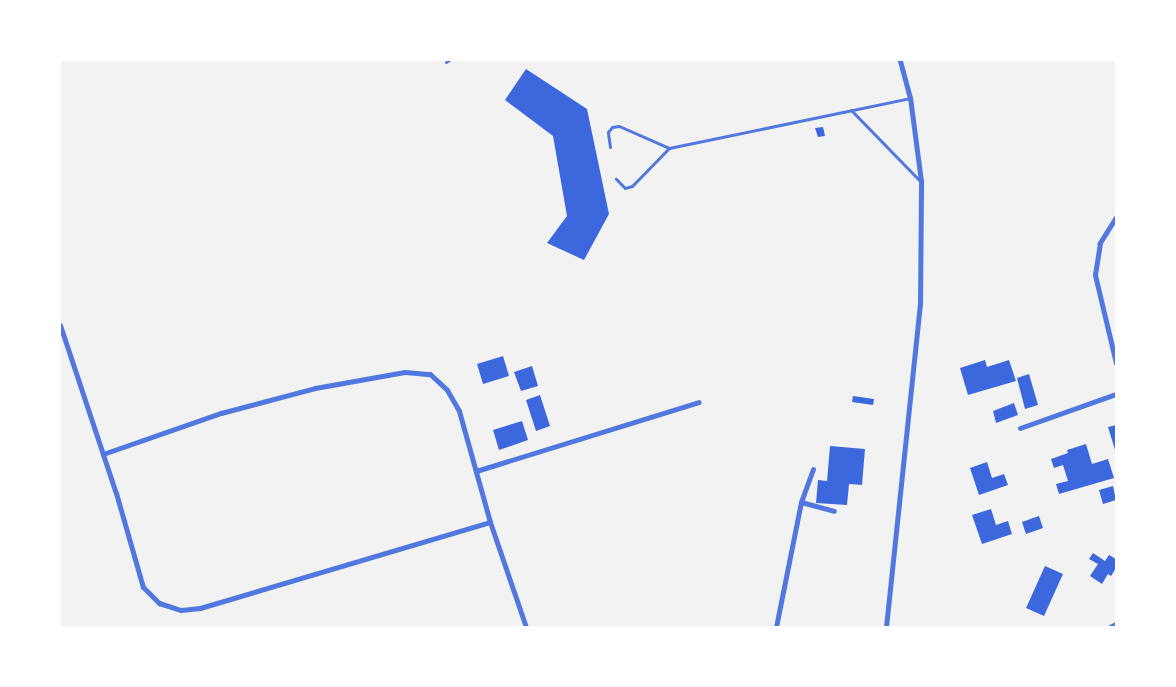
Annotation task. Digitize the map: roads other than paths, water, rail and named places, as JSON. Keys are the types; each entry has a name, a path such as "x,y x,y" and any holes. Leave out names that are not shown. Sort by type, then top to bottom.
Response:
{"street":[{"path":"886,627 920,306 921,182 910,98 900,60"},
{"path":"1116,217 1100,243 1095,275 1116,363"},
{"path":"60,325 103,454 143,587 159,603 181,610 200,608 490,522"},
{"path":"103,454 240,408 315,388 405,372 430,374 447,390 459,411 490,522 526,627"},
{"path":"1020,428 1116,394"},
{"path":"476,471 699,402"},
{"path":"776,627 801,502 813,469"},
{"path":"801,502 834,511"},
{"path":"1110,627 1116,624"}],"lane":[{"path":"616,179 625,188 632,186 669,148 910,98"},
{"path":"851,110 921,182"},
{"path":"610,147 608,132 612,126 619,126 669,148"}]}
